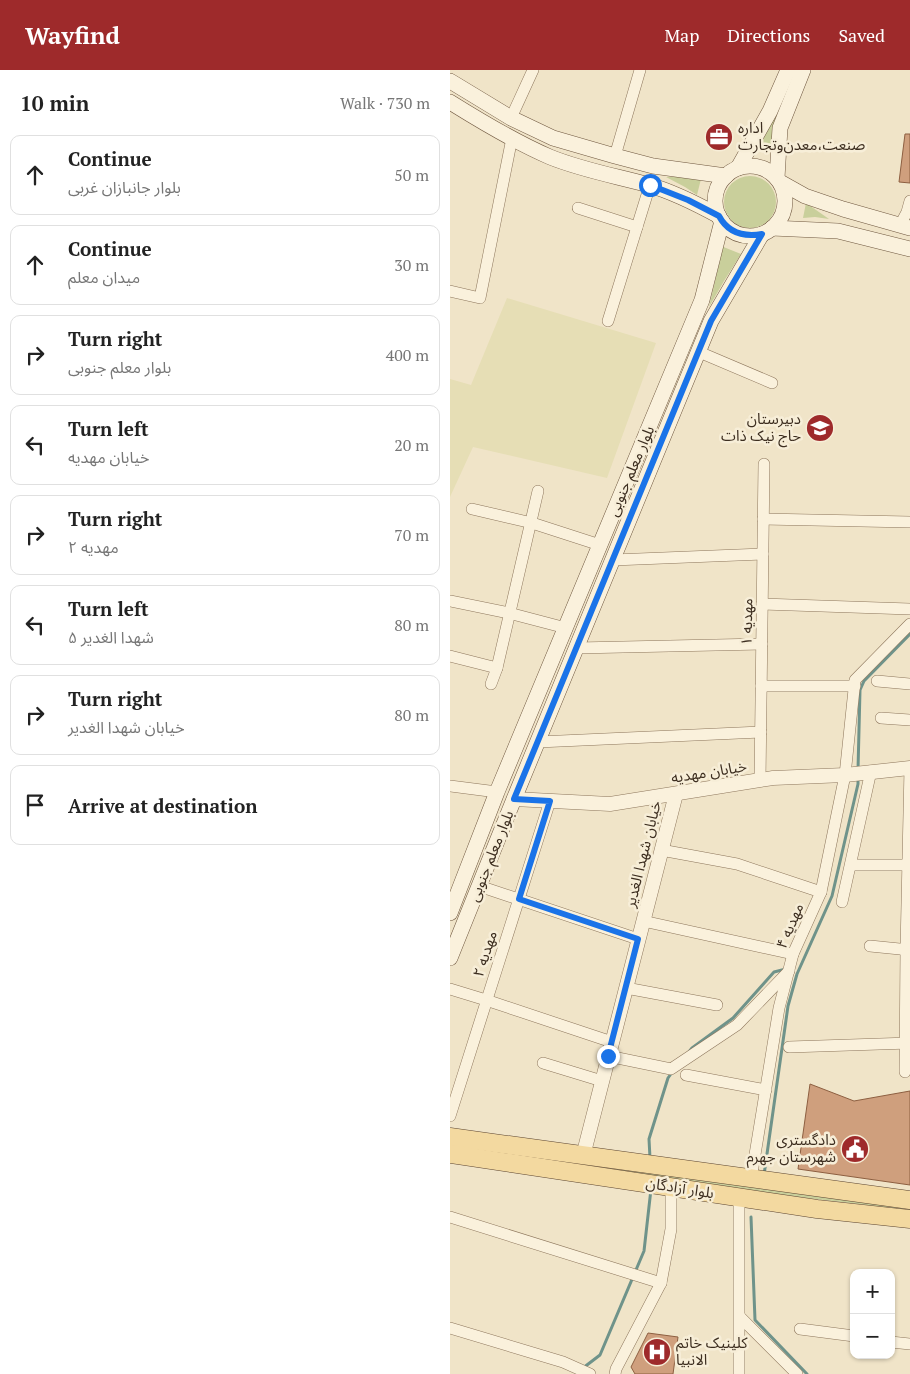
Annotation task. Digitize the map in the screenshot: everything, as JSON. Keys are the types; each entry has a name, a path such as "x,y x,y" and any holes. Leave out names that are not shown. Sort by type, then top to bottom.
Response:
{"main road":[{"path":"720,218 716,208 717,191 732,172 770,111 788,70"},
{"path":"767,231 778,222 785,206 783,189 778,180 780,128 803,70"},
{"path":"450,81 511,118 553,138 653,166 732,172 748,166 758,167 768,171 778,180 805,196 843,209 905,226"},
{"path":"450,102 496,130 550,157 596,172 650,185 688,200 720,218 730,229 740,234 751,236 767,231 838,231 910,249"},
{"path":"650,185 653,166"},
{"path":"838,231 843,209"},
{"name":"بلوار معلم جنوبی","path":"450,914 497,792 702,300 720,218"},
{"name":"بلوار معلم جنوبی","path":"450,958 711,321 767,231"},
{"path":"450,914 465,921"},
{"name":"بلوار آزادگان","path":"450,1137 910,1200"},
{"name":"بلوار آزادگان","path":"450,1154 818,1209 910,1219"}],"street":[{"path":"511,118 533,70"},
{"path":"615,156 640,70"},
{"path":"450,291 480,298 512,138"},
{"path":"608,321 650,185"},
{"path":"905,226 910,201"},
{"path":"578,208 637,227"},
{"path":"699,352 772,383"},
{"name":"مهدیه ۱","path":"760,780 764,464"},
{"path":"491,684 497,668 538,491"},
{"path":"472,509 532,523 600,545"},
{"path":"763,519 910,522"},
{"path":"613,560 763,554"},
{"path":"450,601 509,613 566,628"},
{"path":"762,604 910,609"},
{"path":"761,686 855,686 855,680 910,624"},
{"path":"577,648 762,644"},
{"path":"450,656 497,668"},
{"path":"877,682 910,684"},
{"name":"مهدیه ۴","path":"751,1179 780,1008 793,954 821,892 845,774 855,686"},
{"path":"881,718 910,720"},
{"path":"538,742 761,732"},
{"path":"905,1072 908,1043 910,768"},
{"name":"خیابان مهدیه","path":"514,799 610,804 773,778 910,768"},
{"path":"842,902 871,771"},
{"path":"450,786 497,792"},
{"name":"خیابان شهدا الغدیر","path":"582,1156 676,794"},
{"name":"مهدیه ۲","path":"450,1116 550,801"},
{"path":"661,850 737,864 821,892"},
{"path":"851,865 909,865"},
{"path":"479,886 638,939"},
{"path":"643,921 793,954"},
{"path":"870,946 908,950"},
{"path":"450,989 486,1000 610,1049 671,1069 737,1025 790,970"},
{"path":"626,988 717,1005"},
{"path":"789,1047 908,1043"},
{"path":"543,1064 602,1081"},
{"path":"686,1076 766,1090"},
{"path":"618,1372 661,1283 671,1229 671,1187"},
{"path":"739,1197 739,1374"},
{"path":"450,1217 661,1283"},
{"path":"740,1317 797,1374"},
{"path":"450,1328 563,1362 590,1374"},
{"path":"800,1329 850,1335"},
{"path":"895,1342 910,1344"}],"shaded area":[{"path":"507,298 656,343 607,478 473,447 450,497 450,379 471,385"}],"green space":[{"path":"794,70 774,150 754,143 772,123"},
{"path":"702,175 697,195 666,177"},
{"path":"745,176 755,176 764,180 772,188 776,202 772,216 764,224 755,228 745,228 736,224 728,216 724,207 724,197 728,188 736,180"},
{"path":"806,203 829,219 803,218"},
{"path":"721,246 741,254 709,307 719,264"},
{"path":"450,1140 910,1205 910,1210 747,1191 450,1146"}],"building":[{"path":"905,134 910,134 910,183 899,182"},
{"name":"دادگستری شهرستان جهرم","path":"810,1084 854,1101 910,1091 910,1185 798,1169"},
{"name":"کلینیک خاتم الانبیا","path":"648,1333 678,1337 673,1374 635,1374 631,1367"}],"waterway":[{"path":"858,770 860,690 864,681 910,634"},
{"path":"764,1175 788,1006 797,974 832,896 858,777"},
{"path":"688,1053 733,1018 774,972 786,969"},
{"path":"650,1158 649,1139 668,1078 673,1071"},
{"path":"583,1368 600,1355 644,1251 651,1189"},
{"path":"751,1217 755,1320 807,1374"}],"place":[{"name":"اداره صنعت،معدن‌و‌تجارت","path":"719,137"},
{"name":"دبیرستان حاج نیک ذات","path":"820,428"},
{"name":"دادگستری شهرستان جهرم","path":"855,1149"},
{"name":"کلینیک خاتم الانبیا","path":"657,1352"}],"route":[{"path":"608,1056 638,939 519,899 550,801 514,799 711,321 762,234 751,236 740,234 730,229 719,216 688,200 650,185"}]}
